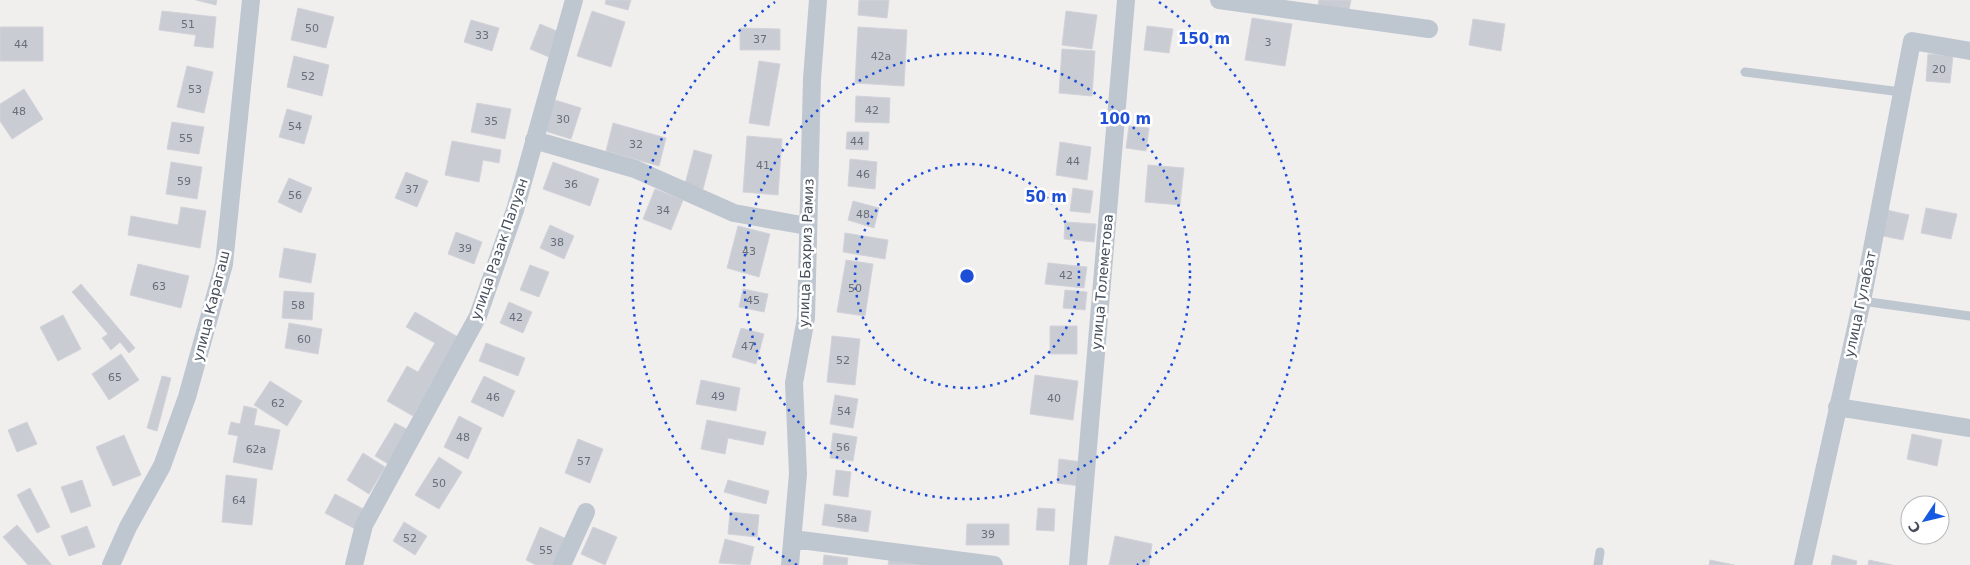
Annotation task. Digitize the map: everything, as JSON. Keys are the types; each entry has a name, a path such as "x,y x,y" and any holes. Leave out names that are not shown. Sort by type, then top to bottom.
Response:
{"street":[{"name":"улица Карагаш","path":"111,565 128,526 162,466 186,397 224,264 251,0"},
{"name":"улица Разак Палуан","path":"354,565 364,525 478,316 515,210 574,0"},
{"name":"улица Бахриз Рамиз","path":"790,565 798,474 794,383 806,318 812,78 818,0"},
{"name":"улица Толеметова","path":"1078,565 1126,0"},
{"path":"1219,0 1429,29"},
{"name":"улица Гулабат","path":"1803,565 1862,301 1912,41 1970,52"},
{"path":"534,140 635,169 734,213 807,226"},
{"path":"1837,407 1970,428"},
{"path":"562,565 586,512"},
{"path":"793,539 994,565"}],"lane":[{"path":"1745,72 1902,92"},
{"path":"1862,301 1970,316"},
{"path":"1598,565 1600,552"}],"building":[{"path":"196,0 217,0 216,5"},
{"path":"606,0 631,0 628,10 605,4"},
{"path":"859,0 889,0 887,18 858,15"},
{"path":"1319,0 1351,0 1349,10 1318,5"},
{"path":"298,8 334,17 326,48 291,40"},
{"path":"162,11 216,17 213,48 194,46 196,35 159,30"},
{"path":"592,11 625,22 611,67 577,56"},
{"path":"1066,11 1097,15 1092,49 1062,45"},
{"path":"1252,18 1292,24 1285,66 1245,60"},
{"path":"1473,19 1505,24 1501,51 1469,45"},
{"path":"471,20 499,28 492,51 464,42"},
{"path":"540,24 559,32 549,57 530,49"},
{"path":"1147,26 1173,29 1169,53 1144,50"},
{"path":"0,27 43,27 43,61 0,61"},
{"path":"858,27 907,30 904,86 855,83"},
{"path":"740,28 780,29 780,50 740,50"},
{"path":"1062,49 1095,51 1092,96 1059,93"},
{"path":"1928,54 1953,56 1950,83 1926,81"},
{"path":"294,56 329,65 322,96 287,87"},
{"path":"759,61 780,64 769,126 749,123"},
{"path":"187,66 213,72 204,113 177,107"},
{"path":"24,89 43,119 12,139 0,121 0,104"},
{"path":"856,96 890,98 889,123 855,122"},
{"path":"555,100 581,108 571,139 545,131"},
{"path":"477,103 511,109 505,139 471,132"},
{"path":"287,109 312,116 304,144 279,137"},
{"path":"172,122 204,127 199,154 167,149"},
{"path":"613,123 666,138 659,166 606,151"},
{"path":"1129,126 1149,128 1146,151 1126,148"},
{"path":"847,132 869,132 868,150 846,149"},
{"path":"747,136 782,139 778,195 743,192"},
{"path":"452,141 501,150 499,163 483,160 479,182 445,175"},
{"path":"1060,142 1091,147 1087,180 1056,175"},
{"path":"694,150 712,155 703,189 685,184"},
{"path":"850,159 877,162 875,189 848,186"},
{"path":"171,162 202,167 197,199 166,194"},
{"path":"553,162 599,179 590,206 543,189"},
{"path":"1148,165 1184,168 1180,205 1145,202"},
{"path":"406,172 428,181 417,207 395,198"},
{"path":"289,178 312,188 301,213 278,202"},
{"path":"1073,188 1093,191 1090,213 1070,211"},
{"path":"655,189 683,200 671,230 643,219"},
{"path":"853,201 879,208 874,228 848,220"},
{"path":"181,207 206,211 200,248 128,235 131,216 178,225"},
{"path":"1878,208 1909,215 1903,240 1873,234"},
{"path":"1926,208 1957,214 1951,239 1921,233"},
{"path":"1065,222 1096,224 1094,242 1064,239"},
{"path":"550,225 574,236 564,259 540,248"},
{"path":"738,226 770,234 759,277 727,268"},
{"path":"456,232 482,242 474,264 448,254"},
{"path":"845,233 888,240 885,259 843,252"},
{"path":"284,248 316,254 311,283 279,277"},
{"path":"846,260 873,264 865,316 837,312"},
{"path":"1048,263 1087,267 1084,288 1045,284"},
{"path":"138,264 189,276 181,308 130,295"},
{"path":"530,265 549,272 539,297 520,290"},
{"path":"81,284 135,348 129,353 120,342 111,350 102,338 108,334 72,292"},
{"path":"743,289 768,294 764,312 739,307"},
{"path":"1065,290 1087,292 1085,310 1063,308"},
{"path":"284,291 314,293 312,320 282,318"},
{"path":"509,302 532,312 523,333 500,323"},
{"path":"415,312 458,337 413,416 387,401 407,366 418,372 435,343 406,327"},
{"path":"63,315 81,349 58,361 40,327"},
{"path":"289,323 322,329 318,354 285,348"},
{"path":"1050,326 1077,326 1077,354 1050,354"},
{"path":"741,328 764,334 756,364 732,357"},
{"path":"832,336 860,339 855,385 827,382"},
{"path":"486,343 525,358 518,376 479,361"},
{"path":"121,354 139,380 109,400 92,374"},
{"path":"1035,375 1078,381 1073,420 1030,414"},
{"path":"162,376 171,378 157,431 147,428"},
{"path":"484,376 515,391 503,417 471,402"},
{"path":"701,380 740,388 736,411 696,404"},
{"path":"270,381 302,401 287,426 254,405"},
{"path":"835,395 858,399 853,428 830,424"},
{"path":"244,406 257,409 254,425 280,430 272,470 233,462 238,436 228,434 231,422 240,424"},
{"path":"459,416 482,428 468,459 444,447"},
{"path":"707,420 766,432 763,445 728,438 725,454 701,449"},
{"path":"27,422 37,444 17,452 8,430"},
{"path":"395,423 410,431 390,465 375,456"},
{"path":"833,433 857,437 853,461 830,458"},
{"path":"1912,434 1942,440 1937,466 1907,459"},
{"path":"124,435 141,475 113,486 96,447"},
{"path":"578,439 603,449 590,483 565,473"},
{"path":"363,453 385,467 369,494 347,480"},
{"path":"439,457 462,472 439,509 415,495"},
{"path":"1059,459 1082,462 1080,486 1057,483"},
{"path":"836,470 851,472 848,497 833,495"},
{"path":"226,475 257,479 252,525 222,522"},
{"path":"82,480 91,506 71,513 61,487"},
{"path":"728,480 769,491 766,504 724,492"},
{"path":"30,488 50,527 37,533 17,495"},
{"path":"335,494 369,512 359,531 325,513"},
{"path":"825,504 871,511 868,532 822,525"},
{"path":"1038,508 1055,509 1054,531 1036,530"},
{"path":"730,512 759,515 757,537 728,534"},
{"path":"404,522 427,536 415,555 393,541"},
{"path":"967,524 1009,524 1009,545 966,545"},
{"path":"17,525 52,565 28,565 3,537"},
{"path":"87,526 95,547 69,556 61,536"},
{"path":"540,527 567,539 555,565 536,565 526,560"},
{"path":"593,527 617,537 605,565 581,554"},
{"path":"1115,536 1152,544 1149,565 1109,565"},
{"path":"725,539 754,547 750,565 719,563"},
{"path":"890,554 926,560 925,565 888,565"},
{"path":"824,555 848,558 847,565 823,565"},
{"path":"1833,555 1857,561 1856,565 1831,565"},
{"path":"1710,560 1734,565 1709,565"},
{"path":"1869,560 1892,565 1868,565"}]}
